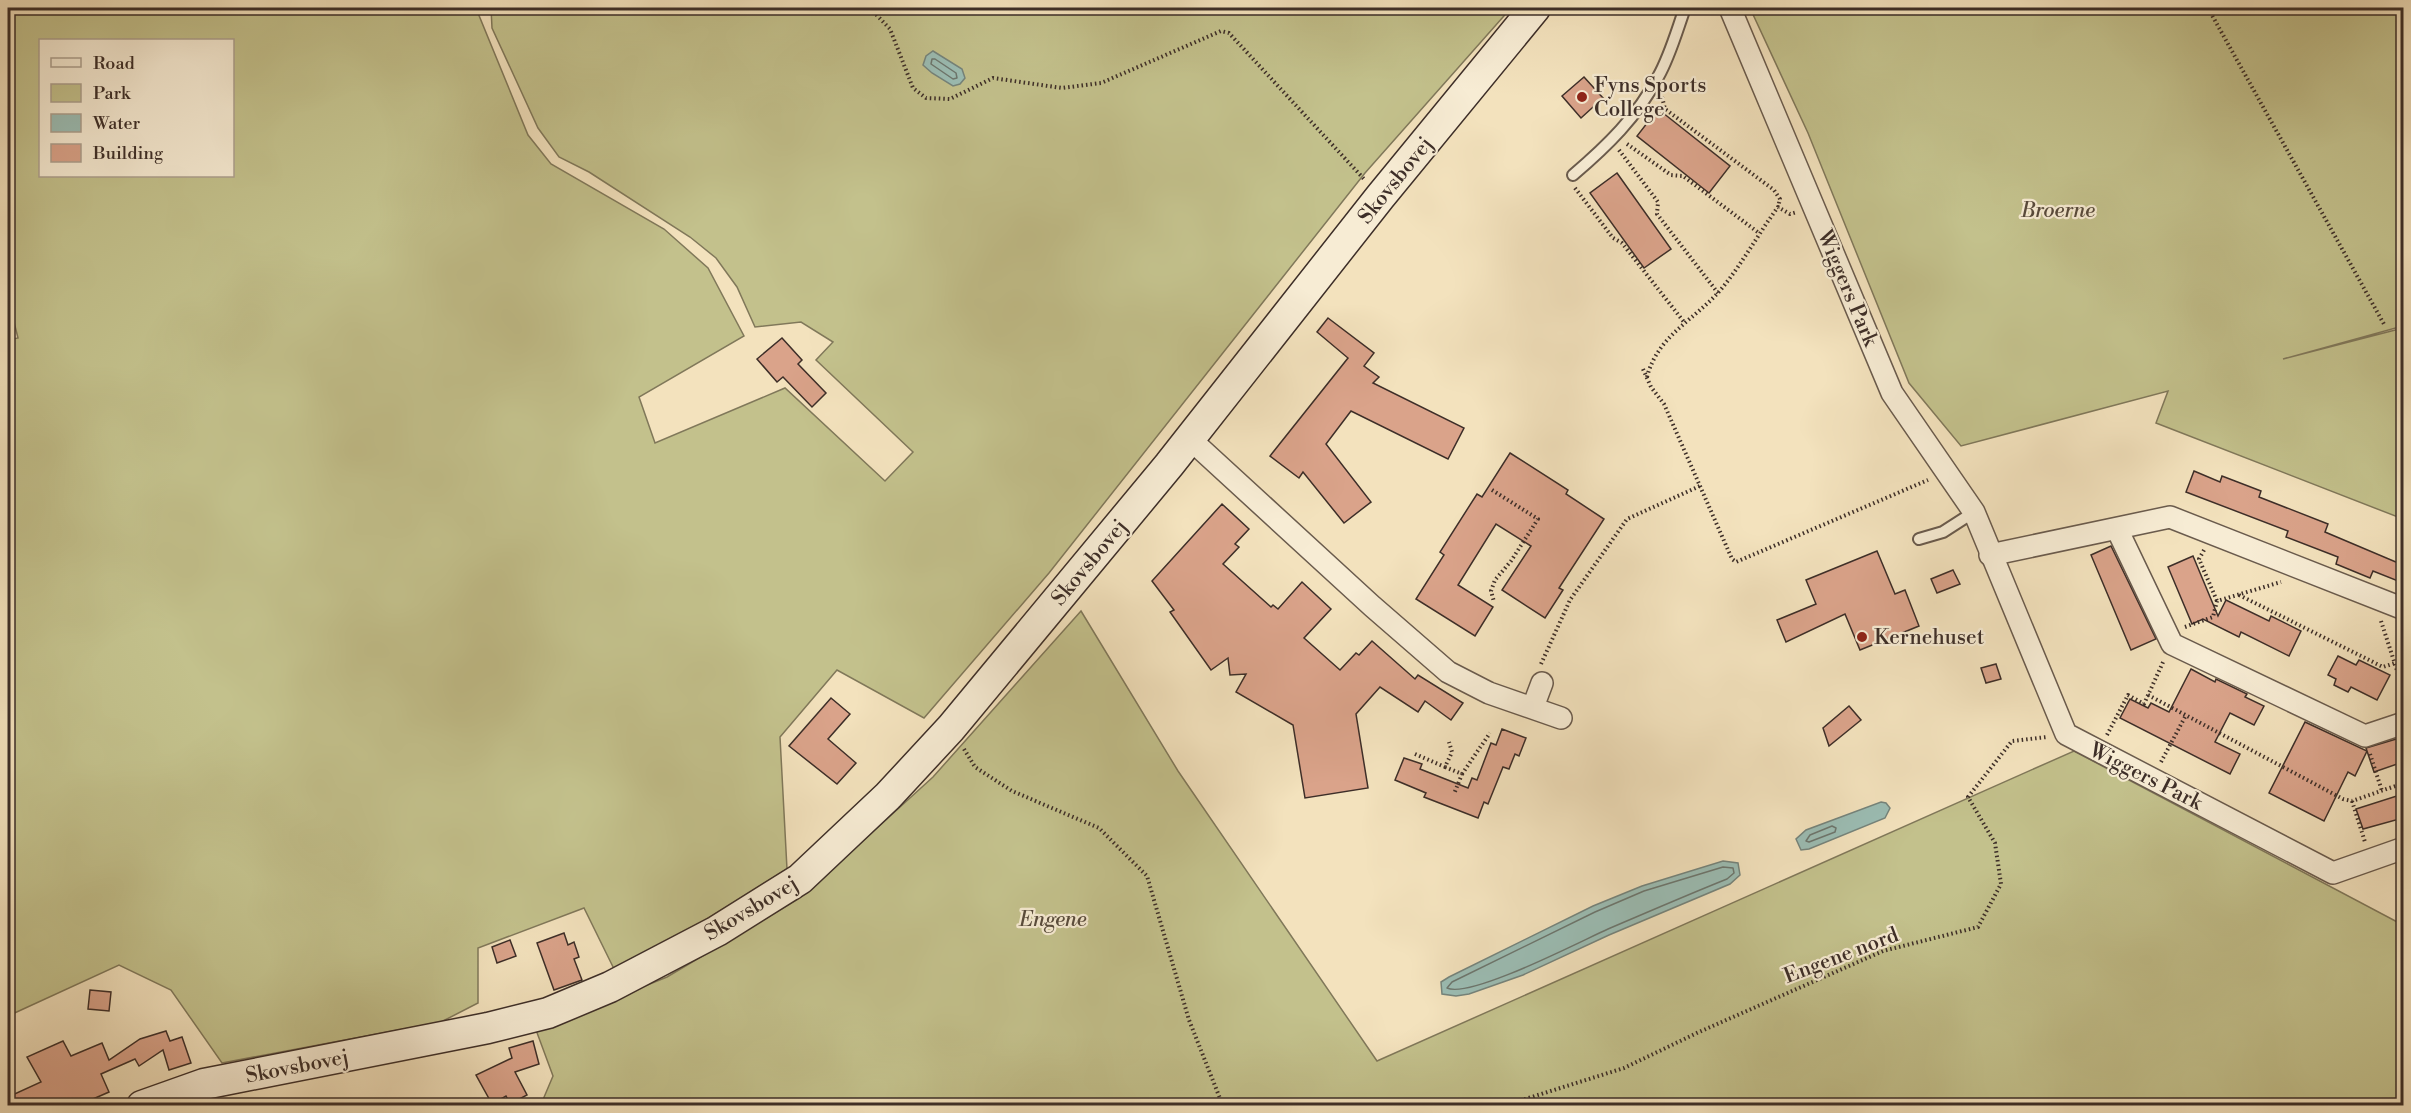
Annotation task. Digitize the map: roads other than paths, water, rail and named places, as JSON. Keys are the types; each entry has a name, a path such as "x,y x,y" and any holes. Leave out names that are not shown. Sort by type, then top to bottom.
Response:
{"street":[{"name":"Skovsbovej","path":"142,1106 204,1084 488,1028 548,1013 610,987 717,931 800,879 888,796 951,728 1190,439 1380,197 1535,8"},
{"name":"Wiggers Park","path":"1730,8 1892,393 1974,513 2066,734 2333,873 2403,848"},
{"path":"1190,439 1448,672 1489,693 1561,718"},
{"path":"1990,555 2170,517 2403,609"},
{"path":"2117,529 2170,639 2365,736 2403,723"},
{"path":"1533,707 1542,683"}],"lane":[{"path":"1573,175 1614,138 1642,106 1660,75 1685,8"},
{"path":"1919,539 1943,532 1974,513"}],"water":[{"path":"933,51 962,69 965,78 960,84 953,86 923,65 926,56"},
{"path":"1881,802 1886,803 1890,808 1885,818 1809,849 1801,850 1796,839 1806,830"},
{"path":"1723,861 1738,863 1740,875 1730,884 1609,935 1523,975 1469,994 1456,996 1442,994 1441,982 1449,977 1593,906 1642,886"}],"place":[{"name":"Fyns Sports College","path":"1582,97"},
{"name":"Kernehuset","path":"1862,637"}],"park label":[{"name":"Broerne","path":"2058,210"},
{"name":"Engene","path":"1053,919"}]}
